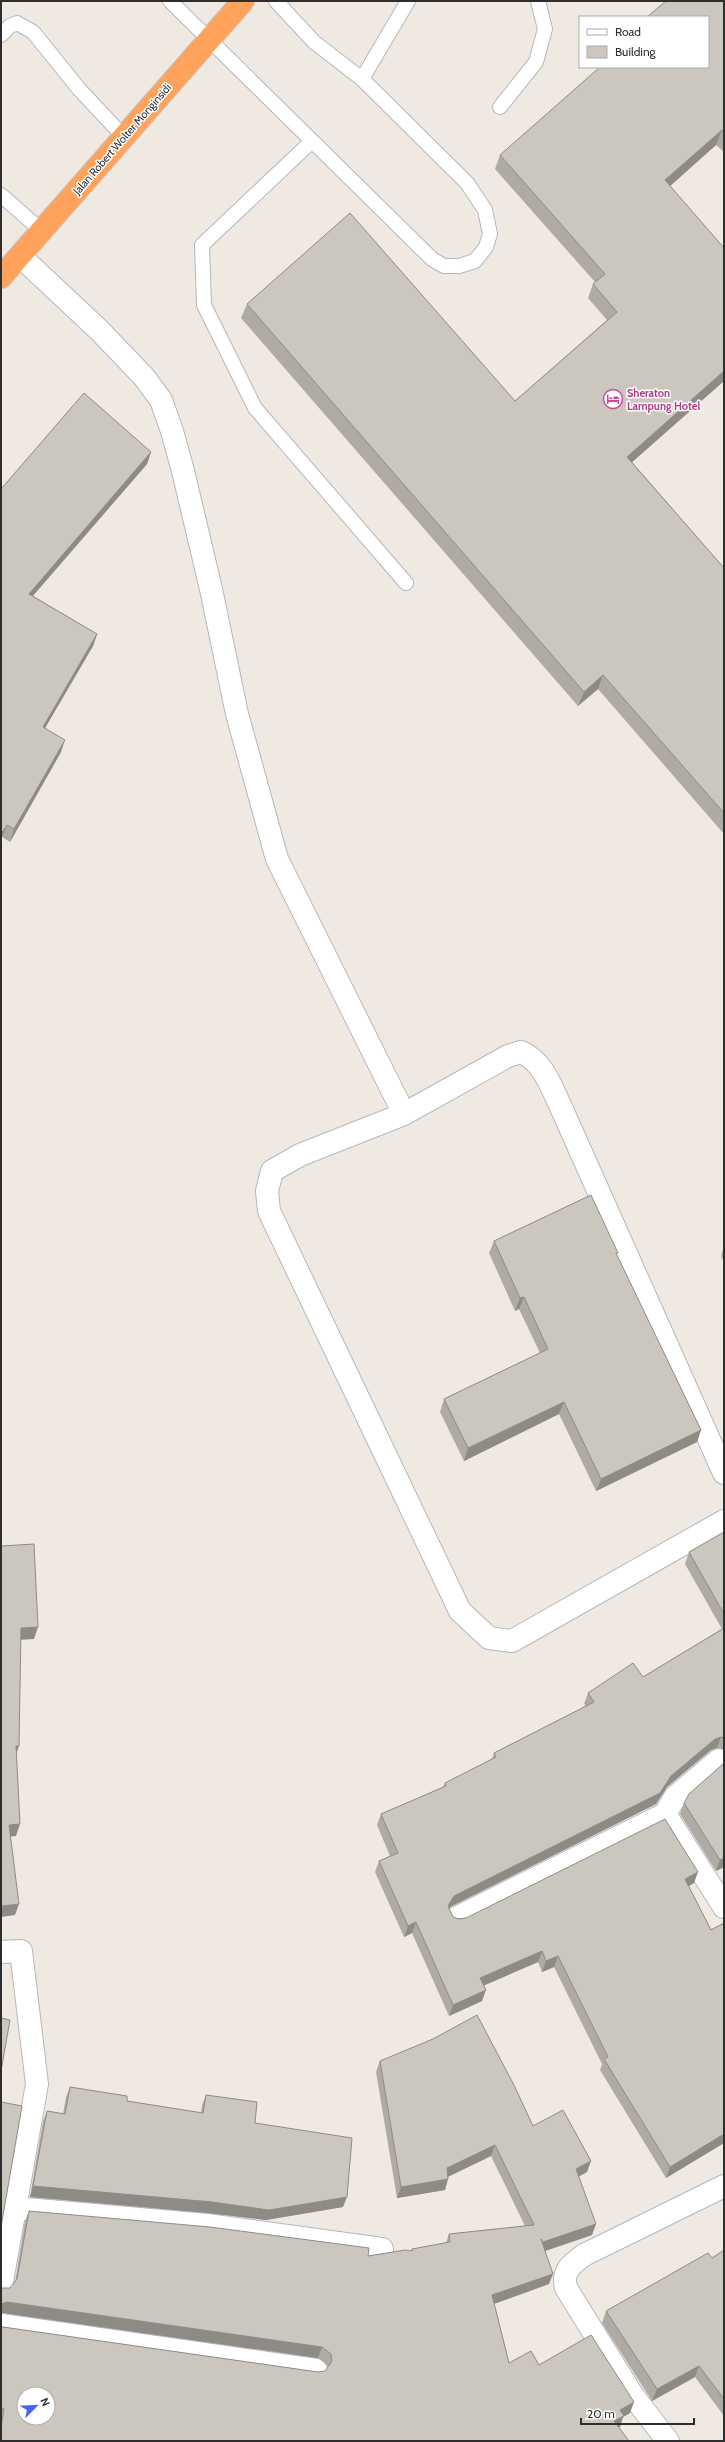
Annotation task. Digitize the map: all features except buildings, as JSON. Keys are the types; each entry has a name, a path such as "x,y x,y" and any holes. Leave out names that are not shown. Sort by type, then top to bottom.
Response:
{"highway":[{"name":"Jalan Robert Wolter Monginsidi","path":"1,277 243,1"}],"street":[{"path":"20,256 99,330 144,377 161,400 172,431 183,472 211,589 237,714 277,859 404,1114"},
{"path":"724,1473 540,1065 531,1056 522,1052 508,1056 404,1114 300,1155 272,1171 267,1190 269,1211 460,1611 489,1638 512,1641 724,1521"},
{"path":"456,1918 665,1814 675,1797 719,1760"},
{"path":"665,1814 724,1907"},
{"path":"1,1952 21,1951 38,2084 1,2287"},
{"path":"659,2438 566,2288 565,2273 569,2266 584,2255 724,2186"},
{"path":"15,2208 207,2225 382,2249"},
{"path":"1,2325 316,2370"}],"lane":[{"path":"170,1 208,41 432,259 444,266 459,266 475,260 486,247 490,234 485,210 467,183 362,79 314,42 276,1"},
{"path":"362,79 408,1"},
{"path":"500,107 536,62 545,28 538,1"},
{"path":"1,35 10,26 17,24 33,32 79,90 124,137"},
{"path":"311,142 202,245 204,305 255,408 406,583"},
{"path":"1,195 42,231"}],"place":[{"name":"Sheraton Lampung Hotel","path":"613,399"}]}
